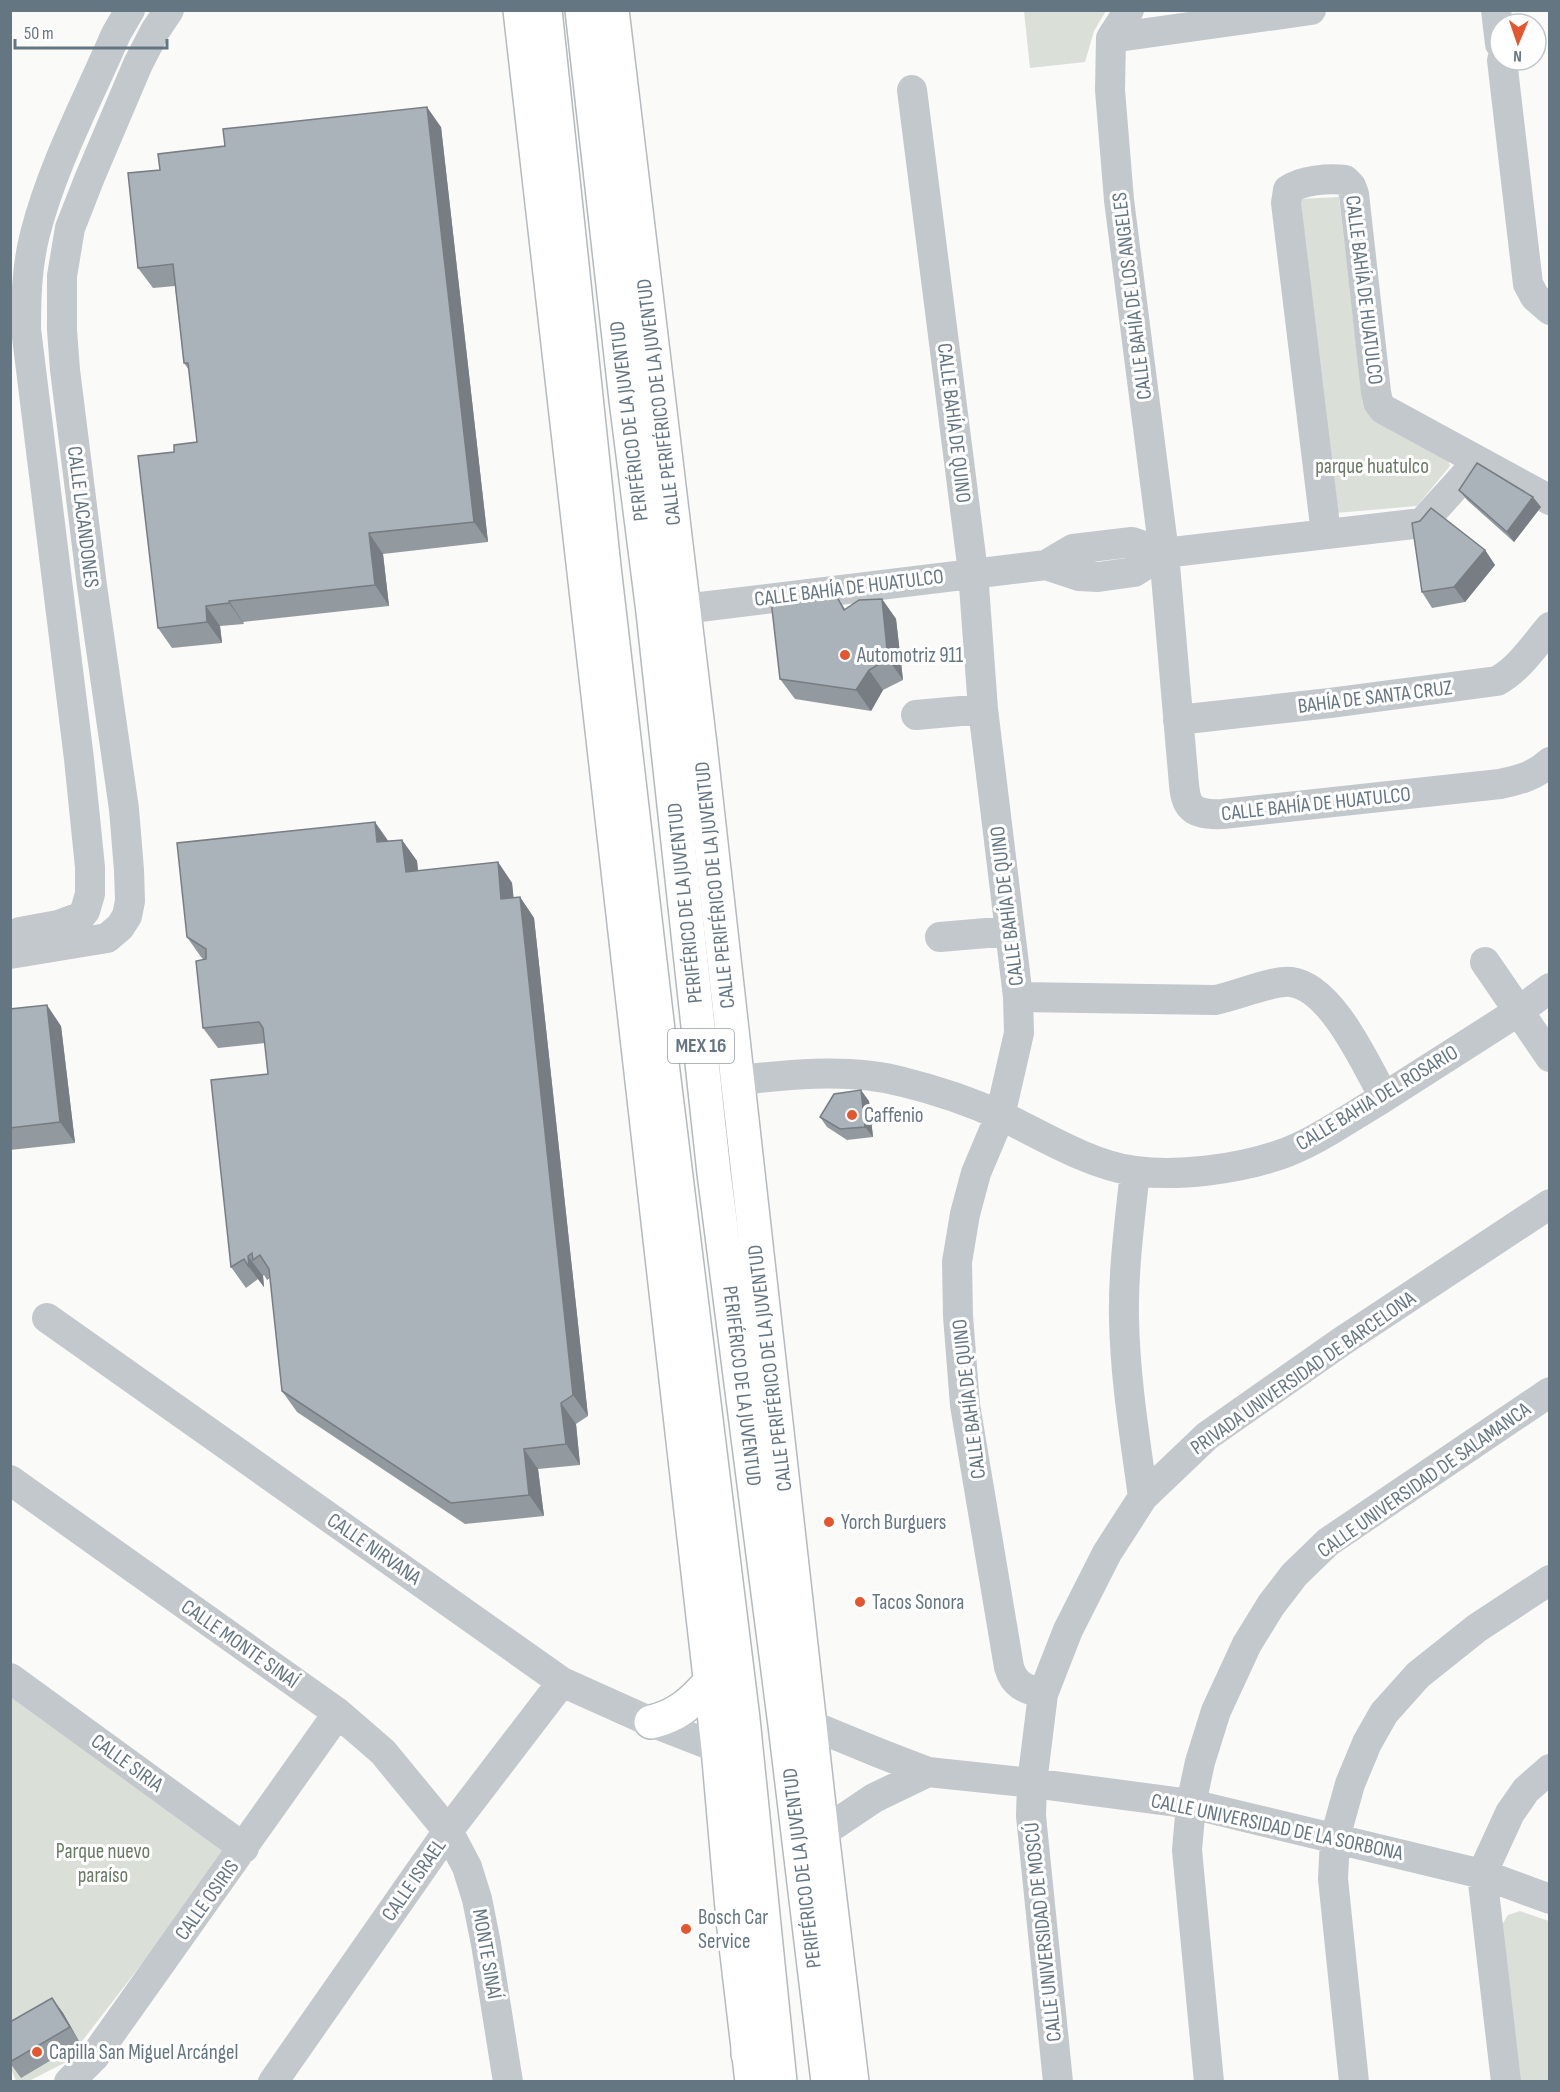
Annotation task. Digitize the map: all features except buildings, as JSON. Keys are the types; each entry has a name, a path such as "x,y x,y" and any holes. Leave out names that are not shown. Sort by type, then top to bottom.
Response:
{"main road":[{"path":"520,10 718,1748 733,1920 750,2068"},
{"name":"PERIFÉRICO DE LA JUVENTUD","path":"545,10 606,579 659,1039 741,1708 780,2082"},
{"name":"PERIFÉRICO DE LA JUVENTUD","path":"582,10 628,411 668,610 721,1083 714,1173 798,1725 810,1834 814,1963 844,2078"},
{"name":"CALLE PERIFÉRICO DE LA JUVENTUD","path":"612,10 668,610"},
{"path":"651,1722 681,1711 710,1682"},
{"path":"810,1834 844,2078"},
{"path":"750,2068 756,1854"}],"street":[{"path":"1111,38 1129,10"},
{"path":"1111,38 1311,10"},
{"name":"CALLE LACANDONES","path":"10,954 108,938 120,927 127,916 130,901 124,809 92,586 65,370 61,313 63,276 70,228 156,17"},
{"path":"117,18 138,64"},
{"name":"CALLE LACANDONES","path":"10,934 58,925 80,917 85,911 90,894 86,817 26,329 26,296 35,236 49,189 117,18"},
{"name":"CALLE BAHÍA DE LOS ANGELES","path":"1111,38 1110,90 1119,200 1164,553"},
{"path":"1503,72 1528,284 1535,297 1550,310"},
{"name":"CALLE BAHÍA DE QUINO","path":"912,90 973,573 983,709 1018,998 1019,1033 1000,1116 976,1173 965,1214 957,1262 958,1316 965,1405 1009,1667 1016,1682 1023,1688 1042,1695"},
{"name":"CALLE BAHÍA DE HUATULCO","path":"1326,534 1287,217 1288,190 1309,182 1340,179 1345,180 1351,186 1356,206 1376,392 1383,410 1550,500"},
{"name":"CALLE BAHÍA DE HUATULCO","path":"668,610 1046,565 1079,576 1098,577 1134,572 1164,553 1422,523 1478,461"},
{"name":"CALLE BAHÍA DE HUATULCO","path":"1164,553 1185,793 1194,811 1200,814 1223,814 1500,784 1523,779 1550,762"},
{"path":"58,593 92,586"},
{"name":"BAHÍA DE SANTA CRUZ","path":"1178,720 1497,681 1518,665 1550,627"},
{"path":"70,696 106,692"},
{"path":"916,715 983,709"},
{"path":"940,937 1010,932"},
{"path":"1485,962 1550,1057"},
{"path":"1018,998 1215,1000 1291,982 1302,985 1321,998 1333,1012 1384,1097"},
{"name":"CALLE BAHIA DEL ROSARIO","path":"721,1083 772,1076 867,1076 901,1081 941,1093 1000,1116 1093,1159 1135,1172 1191,1172 1238,1166 1280,1155 1326,1134 1520,1011 1550,988"},
{"path":"1135,1172 1125,1267 1124,1319 1130,1400 1143,1497"},
{"name":"PRIVADA UNIVERSIDAD DE BARCELONA","path":"1032,1783 1042,1695 1068,1630 1107,1553 1143,1497 1207,1436 1341,1342 1550,1204"},
{"name":"CALLE NIRVANA","path":"47,1318 562,1682 651,1722 718,1748"},
{"name":"CALLE UNIVERSIDAD DE SALAMANCA","path":"1209,2082 1187,1850 1191,1804 1200,1762 1216,1711 1247,1644 1271,1605 1294,1575 1329,1542 1480,1437 1550,1392"},
{"name":"CALLE MONTE SINAÍ","path":"10,1480 338,1713 383,1752 448,1831"},
{"path":"1354,2082 1333,1879 1335,1838 1350,1784 1367,1743 1384,1713 1418,1675 1476,1628 1550,1580"},
{"name":"CALLE SIRIA","path":"10,1678 244,1848"},
{"name":"CALLE ISRAEL","path":"273,2082 448,1831 562,1682"},
{"name":"CALLE OSIRIS","path":"69,2082 94,2057 338,1713"},
{"name":"CALLE UNIVERSIDAD DE LA SORBONA","path":"798,1725 928,1772 1191,1804 1482,1874 1550,1899"},
{"path":"1506,2082 1482,1874 1510,1813 1526,1790 1550,1769"},
{"path":"810,1834 874,1798 928,1772"},
{"name":"CALLE UNIVERSIDAD DE MOSCÚ","path":"1032,1783 1031,1816 1058,2082"},
{"name":"MONTE SINAÍ","path":"448,1831 466,1867 477,1899 508,2082"}],"green space":[{"path":"1024,10 1106,11 1094,31 1085,62 1030,68"},
{"name":"parque huatulco","path":"1339,197 1363,406 1371,416 1447,457 1450,466 1417,506 1336,513 1298,199"},
{"name":"Parque nuevo paraíso","path":"11,1681 234,1844 66,2062 29,2081 16,2081 11,2068"},
{"path":"1520,1911 1549,1921 1549,2081 1517,2081 1500,1928 1508,1915"}],"place":[{"name":"Automotriz 911","path":"845,655"},
{"name":"Caffenio","path":"852,1115"},
{"name":"Yorch Burguers","path":"829,1522"},
{"name":"Tacos Sonora","path":"860,1602"},
{"name":"Bosch Car Service","path":"686,1929"},
{"name":"Capilla San Miguel Arcángel","path":"37,2052"}]}
